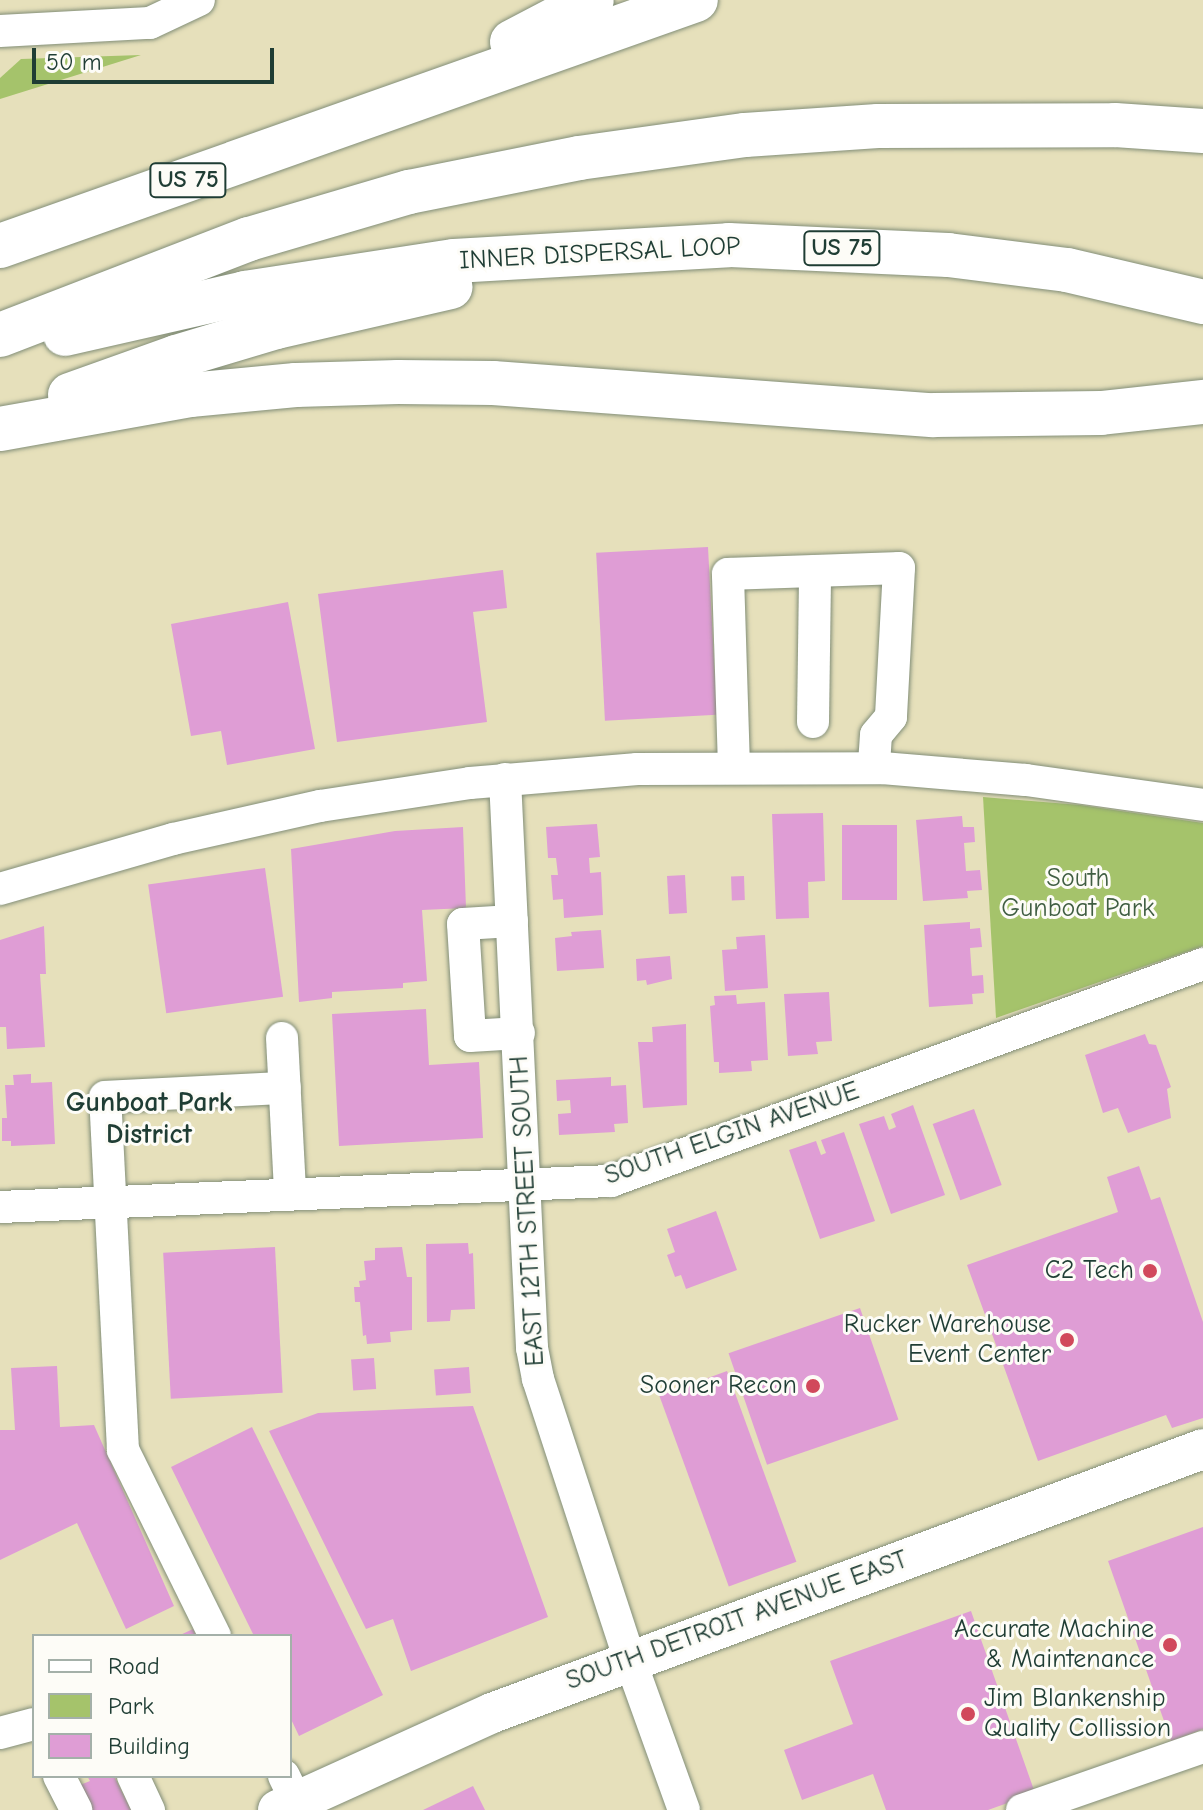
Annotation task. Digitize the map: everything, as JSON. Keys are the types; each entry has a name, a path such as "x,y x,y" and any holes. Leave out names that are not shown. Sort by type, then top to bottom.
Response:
{"highway":[{"path":"375,114 592,0"},
{"name":"US 75","path":"0,246 696,0"},
{"path":"0,335 249,239 409,192 579,158 745,135 878,126 1115,125 1203,131"},
{"name":"INNER DISPERSAL LOOP","path":"0,348 245,293 363,273 454,261 729,245 948,255 1067,270 1203,302"},
{"path":"0,420 176,357 276,327 616,250"},
{"path":"0,429 190,395 354,383 493,383 934,415 1101,413 1203,402"}],"main road":[{"name":"SOUTH DETROIT AVENUE EAST","path":"286,1796 630,1660 1203,1449"}],"street":[{"path":"0,31 150,23 199,0"},
{"path":"734,767 728,574 899,568 891,717 876,735 874,767"},
{"path":"813,722 815,571"},
{"path":"0,889 228,825 320,806 505,779 637,769 874,767 1026,780 1203,805"},
{"name":"EAST 12TH STREET SOUTH","path":"505,779 527,1183 532,1348 538,1379 630,1660 684,1810"},
{"path":"512,921 463,924 470,1036 519,1033"},
{"name":"SOUTH ELGIN AVENUE","path":"0,1207 611,1181 1203,964"},
{"path":"282,1038 290,1193"},
{"path":"214,1634 123,1450 105,1097 285,1088"},
{"path":"0,1733 32,1725"},
{"path":"1022,1810 1203,1747"},
{"path":"60,1778 76,1810"},
{"path":"134,1778 149,1810"}],"green space":[{"path":"141,55 0,99 0,78 21,59"},
{"name":"South Gunboat Park","path":"983,797 1080,805 1203,823 1203,946 996,1018"}],"building":[{"path":"708,547 717,715 605,721 596,553"},
{"path":"503,570 507,608 473,612 487,722 337,742 318,594"},
{"path":"288,602 315,749 227,765 221,731 191,736 171,624"},
{"path":"823,813 825,881 808,882 809,918 776,919 772,814"},
{"path":"962,816 963,827 974,827 975,842 964,843 966,871 980,870 982,890 967,891 968,898 923,901 916,820"},
{"path":"597,824 600,857 589,858 590,873 601,872 603,915 564,918 563,899 553,900 551,875 558,875 556,858 548,858 546,827"},
{"path":"842,825 897,825 897,900 842,900"},
{"path":"463,827 466,908 422,910 427,981 403,983 403,988 332,992 332,998 299,1002 291,849 395,831"},
{"path":"265,868 283,997 166,1013 148,884"},
{"path":"685,875 687,913 669,914 667,876"},
{"path":"731,876 744,876 745,900 732,900"},
{"path":"970,922 970,929 980,928 982,947 970,948 972,976 983,975 984,993 972,994 973,1004 929,1007 924,925"},
{"path":"44,926 46,974 40,974 45,1047 7,1049 6,1027 0,1027 0,940"},
{"path":"601,930 604,968 557,971 555,938 572,936 571,932"},
{"path":"765,935 768,988 725,991 722,950 737,949 736,937"},
{"path":"670,956 672,979 647,985 646,980 637,981 636,959"},
{"path":"829,992 832,1041 816,1042 818,1054 788,1056 784,994"},
{"path":"736,995 737,1004 765,1002 768,1060 751,1061 752,1071 719,1073 719,1062 714,1062 710,1006 715,1005 714,996"},
{"path":"426,1009 429,1065 479,1062 483,1138 339,1146 332,1014"},
{"path":"686,1024 687,1105 643,1108 638,1042 653,1042 652,1027"},
{"path":"1145,1034 1149,1044 1156,1045 1171,1087 1167,1089 1171,1118 1128,1133 1118,1108 1103,1113 1085,1055"},
{"path":"31,1074 31,1083 52,1082 55,1144 11,1146 11,1141 2,1141 2,1118 7,1118 5,1085 14,1085 13,1075"},
{"path":"611,1077 611,1086 626,1085 628,1123 614,1124 615,1132 559,1135 558,1114 571,1113 570,1100 557,1101 556,1080"},
{"path":"913,1105 945,1195 891,1214 859,1124 884,1116 889,1130 896,1127 891,1114"},
{"path":"974,1109 1002,1185 960,1200 933,1124"},
{"path":"844,1132 875,1221 820,1239 789,1150 816,1141 821,1155 826,1153 821,1140"},
{"name":"Rucker Warehouse Event Center","path":"1139,1166 1151,1200 1160,1197 1203,1322 1203,1418 1172,1428 1166,1415 1038,1461 967,1265 1118,1212 1107,1177"},
{"path":"716,1211 737,1270 686,1289 681,1275 675,1277 667,1255 675,1252 667,1229"},
{"path":"468,1243 469,1254 473,1253 475,1309 451,1310 450,1321 427,1322 426,1244"},
{"path":"275,1247 283,1393 171,1399 163,1253"},
{"path":"402,1247 407,1277 412,1277 412,1330 390,1332 391,1342 367,1344 366,1335 363,1336 360,1302 355,1302 354,1287 360,1287 359,1281 366,1280 364,1261 375,1260 375,1248"},
{"name":"Sooner Recon","path":"860,1308 898,1420 767,1465 729,1353"},
{"path":"374,1358 376,1389 353,1391 351,1360"},
{"path":"57,1366 60,1427 94,1425 174,1606 126,1629 77,1523 0,1560 0,1430 15,1430 11,1368"},
{"path":"469,1367 471,1393 436,1395 434,1369"},
{"name":"Sooner Recon","path":"727,1371 796,1562 729,1586 659,1396"},
{"path":"473,1406 548,1617 411,1671 393,1619 366,1629 269,1431 318,1413"},
{"path":"252,1427 383,1695 299,1736 292,1721 292,1634 253,1634 171,1467"},
{"name":"Accurate Machine & Maintenance","path":"1203,1527 1203,1729 1171,1741 1108,1561"},
{"path":"971,1611 1035,1793 988,1810 886,1810 873,1774 802,1800 784,1750 853,1724 830,1661"},
{"path":"88,1778 115,1778 131,1810 87,1810 80,1785 90,1781"},
{"path":"473,1786 485,1810 423,1810"}],"place":[{"name":"C2 Tech","path":"1150,1271"},
{"name":"Rucker Warehouse Event Center","path":"1067,1340"},
{"name":"Sooner Recon","path":"813,1386"},
{"name":"Accurate Machine & Maintenance","path":"1170,1645"},
{"name":"Jim Blankenship Quality Collission","path":"968,1714"}],"district":[{"name":"Gunboat Park District","path":"149,1118"}]}
